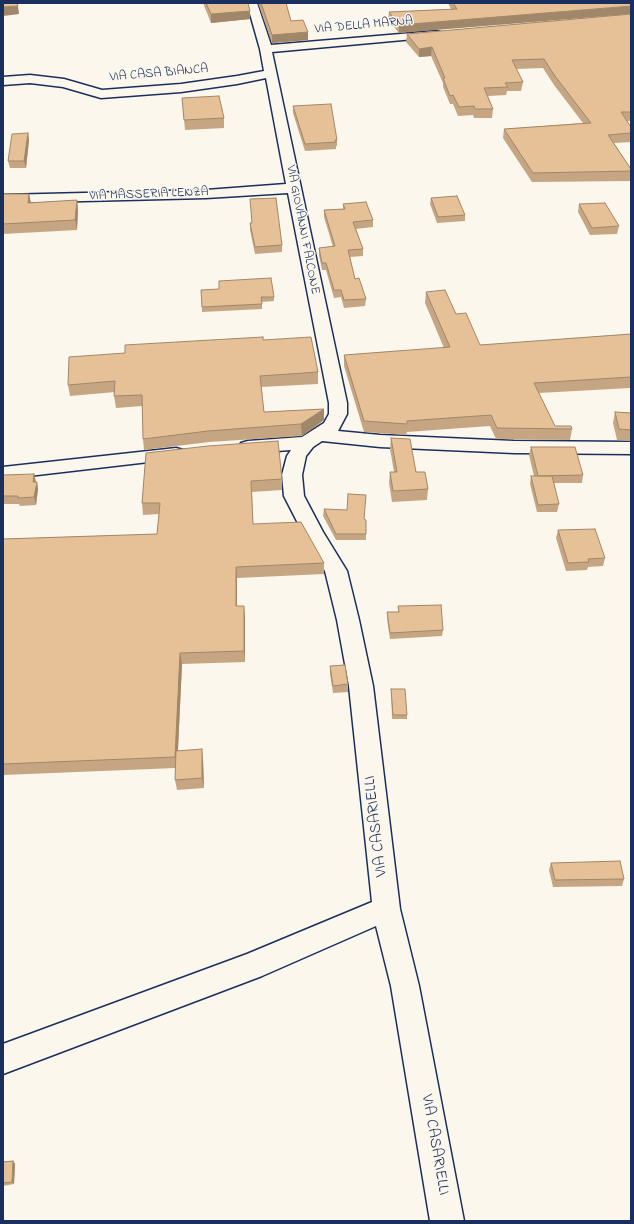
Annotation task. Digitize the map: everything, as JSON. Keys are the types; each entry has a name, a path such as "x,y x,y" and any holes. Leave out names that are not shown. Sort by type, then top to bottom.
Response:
{"street":[{"name":"VIA GIOVANNI FALCONE","path":"252,3 266,49 295,188 307,259 338,403 338,414 331,427 312,439"},
{"name":"VIA DELLA MARNA","path":"266,49 448,33"},
{"name":"VIA CASA BIANCA","path":"3,81 30,79 64,83 101,94 180,88 238,80 270,73"},
{"name":"VIA MASSERIA LENZA","path":"3,199 206,194 295,188"},
{"path":"231,448 312,439 357,439 506,446 631,448"},
{"name":"VIA CASARIELLI","path":"312,439 297,456 292,475 294,496 313,533 336,572 348,620 360,686 386,909 405,986 447,1221"},
{"path":"3,473 194,452"},
{"path":"3,1059 252,966 386,909"}],"building":[{"path":"3,3 17,3 18,6 3,7"},
{"path":"206,3 248,3 250,11 211,14"},
{"path":"261,3 286,3 291,21 303,20 308,32 272,35"},
{"path":"453,3 631,3 631,6 399,25 389,12 457,9"},
{"path":"631,14 631,112 621,112 631,127 631,133 608,135 631,171 533,173 504,129 591,123 544,59 512,60 523,82 505,83 508,87 484,88 493,109 475,109 474,106 459,107 453,95 450,96 443,78 445,78 432,47 419,49 407,34"},
{"path":"219,96 224,118 184,120 182,98"},
{"path":"331,104 337,140 335,140 336,142 305,144 293,106"},
{"path":"28,133 24,161 8,161 12,134"},
{"path":"3,194 29,194 28,203 77,200 75,220 3,224"},
{"path":"457,196 465,215 438,217 431,198"},
{"path":"276,198 282,245 255,247 250,223 252,223 250,199"},
{"path":"366,202 373,220 353,222 363,249 348,250 355,279 359,278 366,299 344,300 341,290 334,290 326,263 322,263 319,248 335,246 324,210 345,209 343,204"},
{"path":"605,203 619,226 592,228 579,204"},
{"path":"271,278 274,297 261,297 262,304 202,307 201,290 219,289 219,281"},
{"path":"445,290 456,314 466,313 480,345 631,334 631,377 534,383 555,426 571,426 572,429 497,428 491,415 407,421 407,424 364,421 344,355 450,347 426,292"},
{"path":"263,337 263,340 311,337 318,372 260,376 264,412 324,409 301,424 208,431 143,439 142,395 114,396 115,381 68,385 69,357 125,353 125,345"},
{"path":"615,412 631,413 631,430 619,429"},
{"path":"391,438 410,439 416,472 425,472 428,489 393,491 390,472 397,472"},
{"path":"278,441 282,479 251,481 253,524 301,522 324,563 236,567 236,606 244,606 244,651 180,653 175,757 3,764 3,539 157,534 160,503 142,503 146,453 208,446"},
{"path":"531,447 575,447 583,475 538,476"},
{"path":"34,474 33,482 37,482 34,497 18,498 18,496 3,496 3,475"},
{"path":"531,476 552,476 559,504 538,505"},
{"path":"348,494 366,495 364,519 366,520 366,534 336,534 324,509 347,510"},
{"path":"595,529 605,558 588,559 589,562 568,563 558,530"},
{"path":"441,605 443,630 390,633 387,612 399,612 398,606"},
{"path":"345,665 348,684 333,686 330,666"},
{"path":"391,689 405,689 407,715 393,715"},
{"path":"202,749 202,778 175,780 176,751"},
{"path":"620,861 624,879 555,880 551,863"},
{"path":"13,1161 12,1182 3,1183 3,1162"}]}
